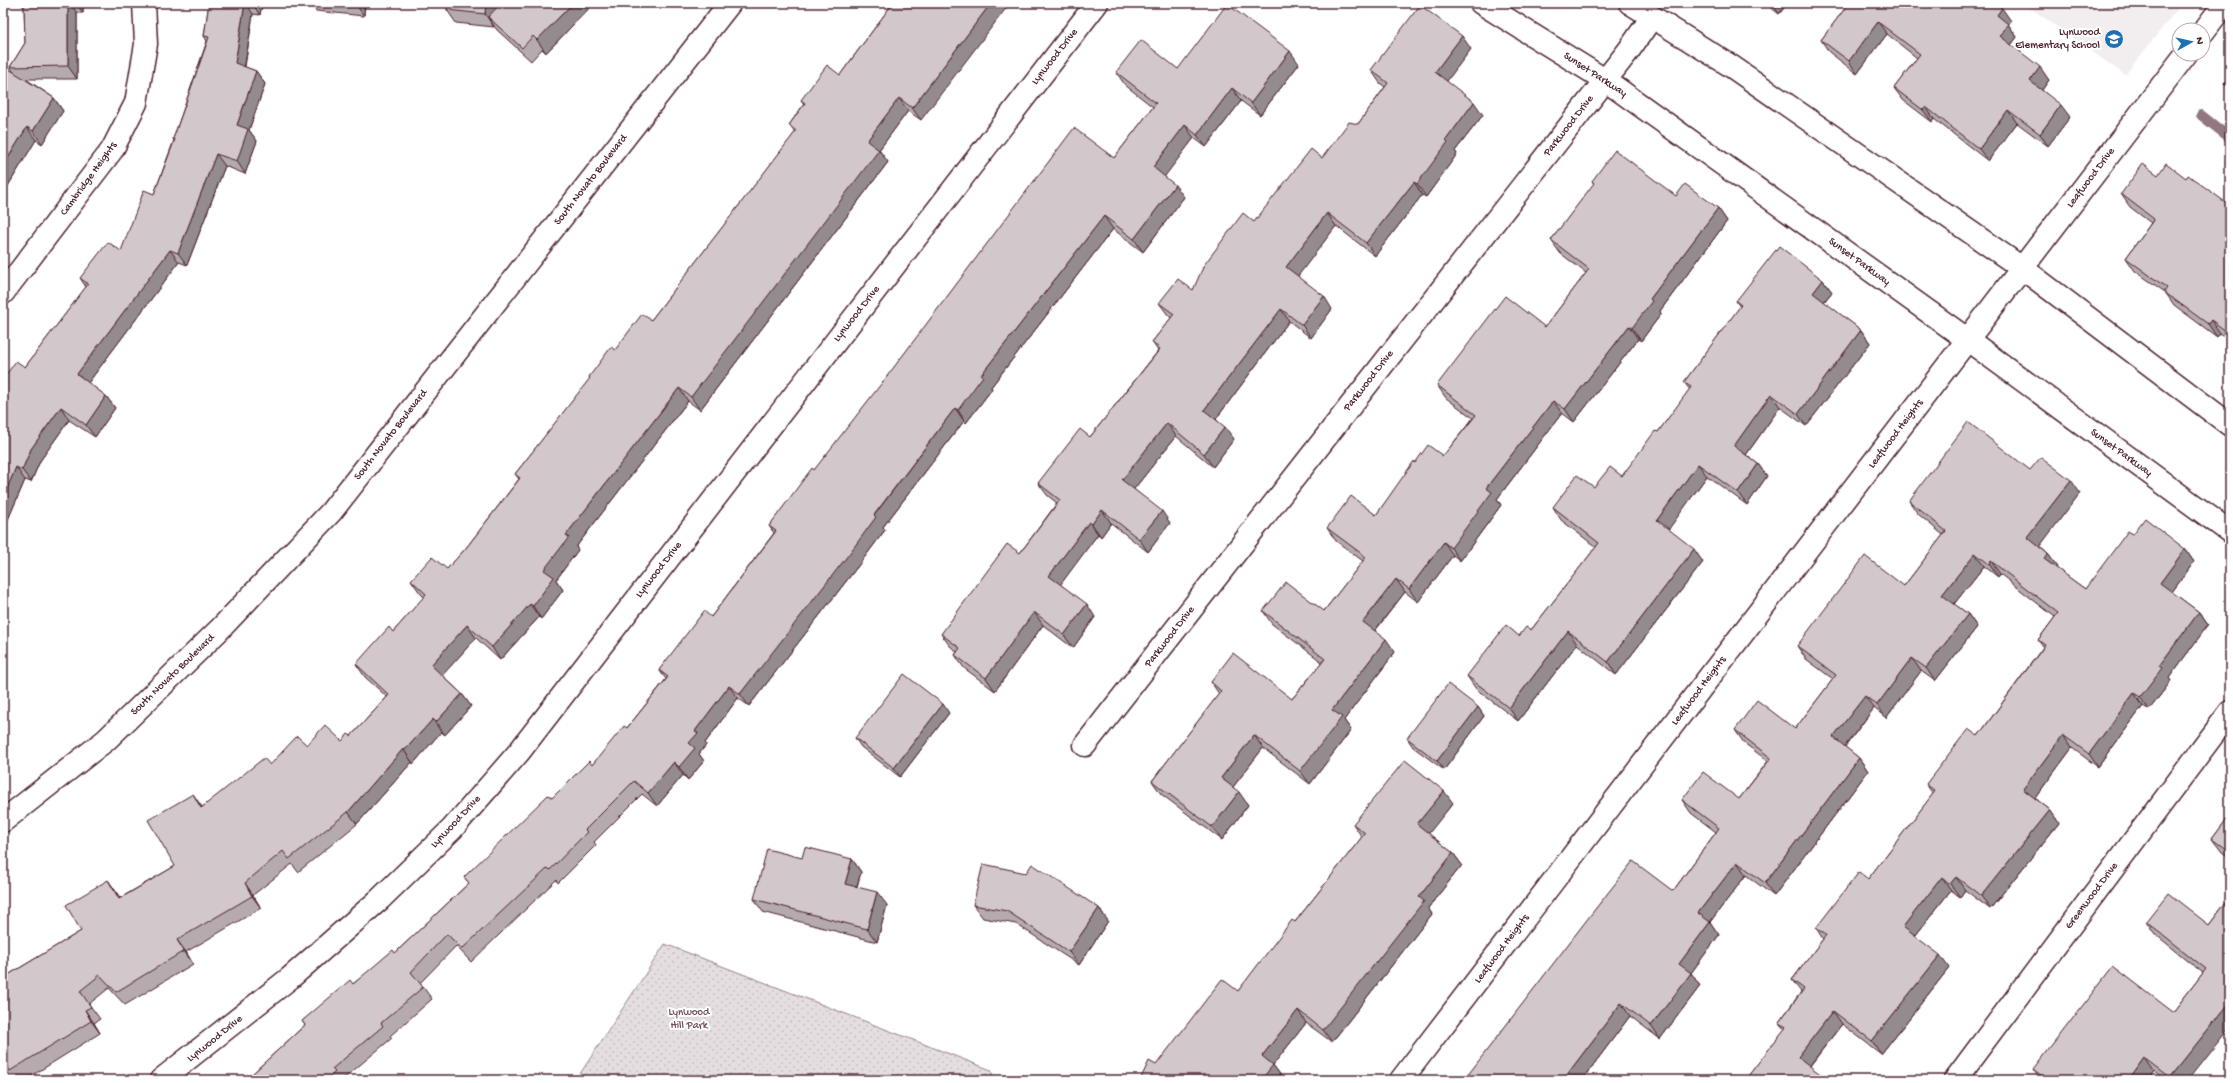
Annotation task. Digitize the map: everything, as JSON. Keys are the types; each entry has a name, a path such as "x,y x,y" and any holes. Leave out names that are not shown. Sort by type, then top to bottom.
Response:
{"street":[{"name":"Cambridge Heights","path":"3,293 112,150 136,103 146,44 144,3"},
{"name":"South Novato Boulevard","path":"3,821 106,740 219,630 331,512 730,3"},
{"name":"Lynwood Drive","path":"161,1080 290,978 380,898 452,829 519,752 1097,3"},
{"name":"Sunset Parkway","path":"1481,3 1605,80 1968,340 2230,532"},
{"path":"1630,3 1731,66 2022,268 2230,425"},
{"path":"2211,22 2225,3"},
{"name":"Parkwood Drive","path":"1085,745 1605,80 1652,17"},
{"name":"Leafwood Drive","path":"1996,303 2180,62"},
{"name":"Leafwood Heights","path":"1401,1080 1996,303"},
{"name":"Greenwood Drive","path":"1955,1080 2230,712"}],"shaded area":[{"name":"Lynwood Elementary School","path":"2023,3 2182,3 2125,75"}],"green space":[{"name":"Lynwood Hill Park","path":"665,944 991,1070 994,1080 576,1080"}],"building":[{"path":"24,3 68,3 68,66 10,67 25,43"},
{"path":"209,3 245,3 235,63 256,71 237,125 248,129 237,161 216,154 178,253 170,250 77,374 106,396 86,425 61,407 31,449 22,470 16,467 3,498 3,379 16,361 25,367 88,284 80,278 108,242 121,251 144,190 154,194 175,139 173,139 209,37 204,36"},
{"path":"448,3 486,3 485,14 447,10"},
{"path":"501,3 573,3 537,40 533,36 522,48 488,17"},
{"path":"893,3 991,3 912,108 899,98 867,141 879,150 691,397 679,388 566,535 569,537 544,570 554,577 533,606 530,604 492,647 467,625 431,665 462,694 436,722 433,719 404,751 403,749 348,812 289,859 283,851 245,883 252,896 177,940 184,951 116,992 100,975 80,991 91,1007 85,1010 91,1021 10,1071 8,1067 3,1070 3,978 81,931 66,905 108,880 119,899 175,866 148,820 193,794 201,808 264,758 270,765 297,736 307,745 325,725 342,741 348,734 351,736 389,695 356,664 389,627 393,632 426,594 411,580 432,557 447,569 466,548 520,478 515,474 590,378 589,377 611,347 615,350 642,314 651,320 796,131 789,125 805,103 801,100 827,65 840,75"},
{"path":"1849,3 1996,3 2002,8 1997,15 2008,24 2000,36 2040,67 2030,81 2061,105 2040,134 2008,110 1979,149 1926,107 1923,110 1894,88 1920,54 1878,22 1849,61 1821,40"},
{"path":"1227,4 1290,51 1251,103 1232,88 1197,135 1185,125 1153,167 1175,185 1134,239 1104,216 981,375 983,376 958,410 955,408 874,515 876,517 849,554 740,694 729,686 695,731 698,733 689,743 695,748 679,767 674,762 648,793 634,781 585,830 587,832 550,870 548,868 462,949 447,934 411,972 423,987 381,1023 383,1026 332,1069 335,1072 327,1080 254,1080 256,1078 252,1074 305,1025 302,1021 350,980 353,984 393,950 395,953 469,883 464,877 548,795 552,798 589,761 592,765 624,726 627,728 668,677 659,670 704,611 711,617 776,531 769,526 812,468 814,470 885,379 1074,128 1114,158 1156,103 1116,72 1141,40 1178,69"},
{"path":"1420,5 1462,36 1435,72 1474,102 1446,140 1448,142 1417,184 1414,182 1366,243 1327,213 1286,267 1324,296 1302,325 1281,309 1204,410 1225,427 1204,454 1167,423 1122,480 1162,511 1139,539 1102,510 1092,524 1089,522 1049,576 1087,604 1064,635 1034,612 986,678 955,655 960,648 941,634 1007,544 1020,553 1060,500 1038,483 1080,429 1090,437 1160,349 1152,342 1174,314 1159,303 1178,279 1193,290 1204,265 1243,213 1254,222 1311,149 1322,158 1349,122 1358,124 1388,83 1371,70"},
{"path":"9,69 54,98 33,131 27,127 3,166 3,78"},
{"path":"2230,75 2230,87 2224,83"},
{"path":"1615,150 1676,196 1685,184 1718,208 1650,299 1652,301 1632,328 1629,326 1565,409 1553,401 1486,488 1492,492 1451,548 1444,542 1409,589 1396,579 1363,622 1386,639 1332,710 1342,717 1300,771 1254,735 1221,778 1239,792 1212,827 1152,781 1221,691 1211,682 1233,653 1292,699 1325,659 1263,611 1286,582 1324,611 1366,557 1327,528 1351,496 1376,515 1414,461 1415,463 1428,445 1443,456 1476,415 1437,385 1505,296 1545,327 1589,269 1551,240 1594,183 1592,181"},
{"path":"2166,163 2186,178 2188,175 2228,204 2230,201 2230,334 2211,320 2208,324 2164,292 2167,288 2126,258 2154,219 2121,194 2143,164 2158,175"},
{"path":"1779,246 1823,280 1813,293 1861,330 1798,414 1771,394 1734,446 1758,464 1738,493 1698,464 1657,520 1694,549 1608,662 1568,631 1509,708 1467,676 1506,625 1519,636 1526,627 1531,630 1599,543 1553,507 1577,475 1594,487 1610,467 1622,476 1655,431 1658,432 1691,387 1684,382 1741,305 1736,301"},
{"path":"1968,422 2030,470 2041,457 2071,480 2027,537 2048,554 2044,559 2085,589 2128,531 2133,534 2145,518 2185,549 2160,583 2199,612 2159,666 2162,668 2140,697 2134,693 2089,754 2063,735 2023,789 2050,810 1981,896 1956,877 1950,884 1942,877 1903,927 1940,955 1872,1041 1833,1011 1798,1057 1828,1080 1745,1080 1786,1027 1779,1022 1804,989 1792,980 1826,935 1816,928 1859,872 1868,879 1935,791 1926,784 1968,729 1978,736 2045,645 2038,640 2058,613 1991,561 1989,564 1975,553 1942,595 1968,614 1926,668 1912,658 1877,705 1865,696 1833,737 1859,758 1765,883 1737,862 1698,913 1710,922 1679,964 1691,973 1651,1026 1621,1003 1563,1080 1464,1080 1633,861 1673,891 1719,828 1682,800 1703,772 1739,799 1771,758 1735,730 1757,700 1795,729 1836,675 1797,646 1865,556 1904,586 1946,531 1909,501"},
{"path":"904,674 943,704 894,768 855,738"},
{"path":"1448,684 1478,707 1437,761 1407,738"},
{"path":"1405,760 1444,791 1417,824 1453,853 1419,897 1424,901 1323,1030 1298,1010 1262,1056 1273,1065 1261,1080 1140,1080 1149,1061 1156,1065 1222,979 1238,991 1292,920 1295,922 1365,833 1353,824"},
{"path":"2230,815 2230,852 2212,839"},
{"path":"805,847 852,859 845,884 877,892 867,929 754,899 767,849 802,858"},
{"path":"983,864 1026,873 1032,864 1099,908 1069,952 1007,911 973,905"},
{"path":"2168,893 2209,925 2230,897 2230,1002 2170,1077 2145,1058 2129,1080 2048,1080 2034,1069 2113,966 2173,1012 2206,969 2146,921"}],"waterway":[{"path":"2201,115 2230,138"}],"place":[{"name":"Lynwood Elementary School","path":"2114,39"}]}
